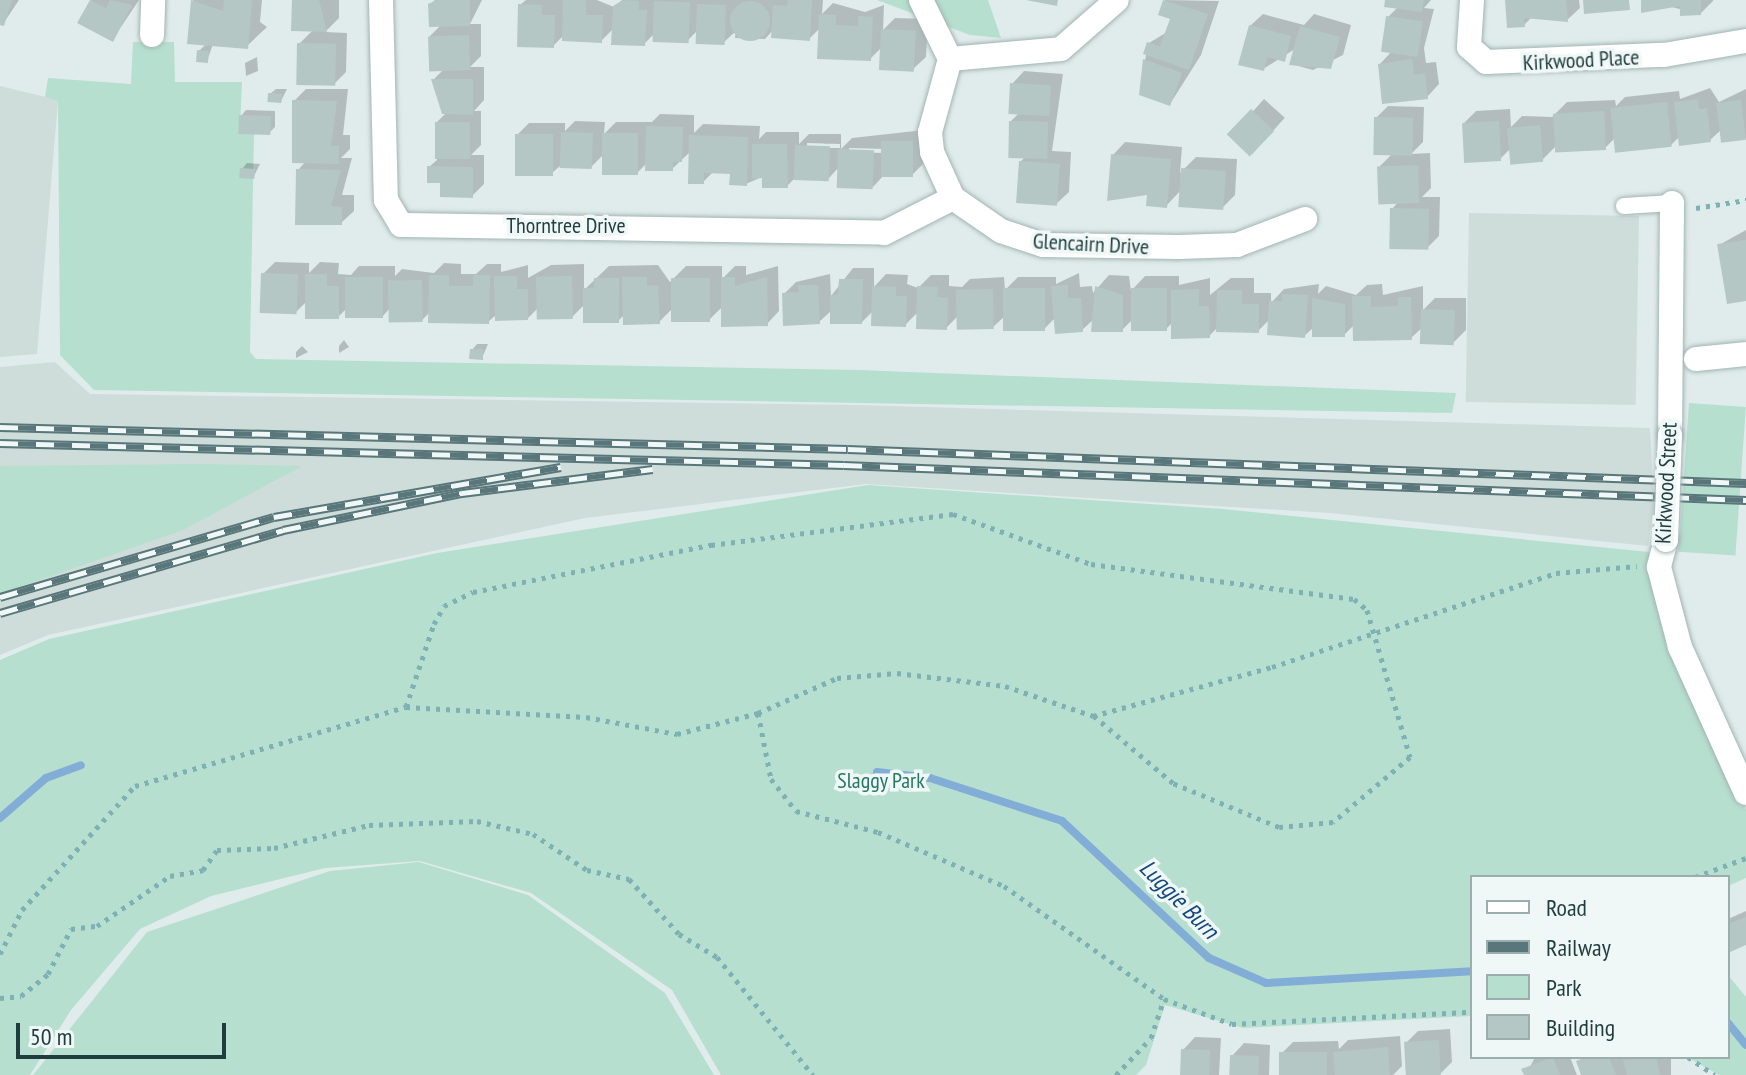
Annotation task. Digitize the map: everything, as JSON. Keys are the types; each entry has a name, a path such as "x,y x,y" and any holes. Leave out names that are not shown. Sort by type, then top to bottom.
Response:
{"street":[{"path":"152,35 153,0"},
{"name":"Thorntree Drive","path":"381,0 386,200 401,225 884,233 953,198"},
{"path":"921,0 950,59 930,132 953,198"},
{"path":"950,59 1061,49 1117,0"},
{"name":"Kirkwood Place","path":"1472,0 1469,47 1486,62 1664,55 1746,41"},
{"name":"Glencairn Drive","path":"953,198 1001,231 1043,245 1237,245 1305,219"},
{"name":"Kirkwood Street","path":"1672,209 1670,435 1666,540 1659,567 1680,647 1746,793"},
{"path":"1696,359 1746,354"}],"lane":[{"path":"1624,206 1672,209"}],"path":[{"path":"1672,209 1746,200"},
{"path":"0,954 22,910 135,786 406,707 586,717 677,734 758,713 837,678 897,673 1005,686 1093,716 1173,783 1238,815 1279,827 1333,822 1410,757 1370,633 1367,610 1354,599 1091,564 953,514 711,545 473,592 444,606 434,624 406,707"},
{"path":"1093,716 1370,633 1556,573 1659,567"},
{"path":"758,713 771,779 796,811 878,832 1004,886 1164,999 1232,1024 1470,1012"},
{"path":"0,998 21,996 48,974 71,929 97,926 170,876 203,870 217,850 274,848 369,825 477,821 533,834 587,870 629,879 679,934 717,957 813,1075"},
{"path":"1700,875 1746,858"},
{"path":"1116,1075 1151,1038 1164,999"},
{"path":"1691,1059 1715,1075"}],"shaded area":[{"path":"0,86 58,100 37,354 0,357"},
{"path":"1469,213 1639,216 1636,405 1466,402"},
{"path":"55,362 90,394 856,405 1650,428 1654,507 1648,546 1330,513 866,484 585,518 48,635 0,655 0,367"}],"green space":[{"path":"877,0 988,0 1001,38 970,35"},
{"path":"133,42 174,42 175,82 242,82 240,128 254,132 250,352 256,359 858,370 1456,393 1452,413 94,390 60,355 58,101 45,97 48,78 131,84"},
{"path":"1689,403 1746,407 1735,556 1679,552"},
{"path":"0,466 302,466 183,530 0,594"},
{"name":"Slaggy Park","path":"868,485 1223,509 1649,552 1746,810 1746,878 1730,885 1730,875 1470,875 1470,1016 1243,1028 1165,1005 1146,1065 1136,1075 721,1075 672,990 531,893 420,861 325,868 211,896 140,929 71,1010 30,1075 0,1075 0,660 49,639 437,553"},
{"path":"419,862 528,895 665,993 714,1075 33,1075 147,932 330,871"},
{"path":"1730,977 1746,997 1746,1075 1719,1075 1691,1059 1730,1059"}],"building":[{"path":"0,0 12,0 4,26 0,25"},
{"path":"90,0 106,8 110,0 132,5 113,42 77,23"},
{"path":"191,0 223,11 224,0 252,0 248,49 187,44"},
{"path":"292,0 319,0 327,32 291,31"},
{"path":"437,0 470,0 470,26 429,27 428,4"},
{"path":"563,0 586,0 586,15 603,15 602,43 562,41"},
{"path":"623,0 639,1 639,10 647,10 645,46 611,45 613,6"},
{"path":"788,0 812,0 810,41 771,38 773,5 787,6"},
{"path":"1026,0 1058,0 1057,6"},
{"path":"1163,0 1208,14 1189,70 1143,54 1147,42 1160,46 1170,19 1158,15"},
{"path":"1385,0 1424,0 1422,12 1384,7"},
{"path":"1505,0 1566,0 1568,22 1524,18 1525,27 1507,28"},
{"path":"1583,0 1629,0 1630,10 1584,14"},
{"path":"1641,0 1701,0 1701,15 1680,16 1680,6 1641,13"},
{"path":"654,1 690,2 689,43 653,42"},
{"path":"750,1 764,7 770,21 764,35 750,41 736,35 730,21 736,7"},
{"path":"518,4 542,5 542,15 555,15 554,48 517,47"},
{"path":"697,4 726,5 725,45 696,44"},
{"path":"819,14 836,15 836,25 858,26 858,16 873,17 871,61 817,59"},
{"path":"1386,16 1423,21 1418,57 1381,52"},
{"path":"1249,25 1291,36 1285,62 1267,57 1264,71 1238,65"},
{"path":"1300,26 1340,37 1331,69 1289,65"},
{"path":"881,29 916,31 914,72 879,70"},
{"path":"469,35 470,70 429,71 428,36"},
{"path":"297,43 336,44 335,86 296,85"},
{"path":"197,50 209,51 208,63 196,62"},
{"path":"1143,59 1182,73 1170,106 1139,95"},
{"path":"1412,59 1414,75 1425,73 1428,99 1382,104 1378,64"},
{"path":"431,79 473,79 473,115 442,114"},
{"path":"1010,83 1051,85 1049,116 1008,114"},
{"path":"268,93 282,94 281,103 267,102"},
{"path":"1698,99 1699,109 1707,108 1711,142 1679,146 1674,102"},
{"path":"292,100 337,101 331,146 339,146 339,164 292,163"},
{"path":"1741,100 1746,140 1721,143 1716,103"},
{"path":"1667,102 1672,147 1615,153 1610,108"},
{"path":"1251,109 1274,131 1250,156 1227,134"},
{"path":"1604,111 1606,150 1555,153 1553,114"},
{"path":"239,115 271,116 270,135 238,134"},
{"path":"1374,117 1413,118 1412,156 1373,155"},
{"path":"1009,121 1048,122 1047,159 1008,158"},
{"path":"1499,121 1501,161 1464,163 1462,123"},
{"path":"435,122 470,122 470,159 435,159"},
{"path":"1540,125 1543,162 1510,165 1507,128"},
{"path":"646,126 683,127 682,162 673,162 673,171 645,171"},
{"path":"561,132 593,133 592,169 560,168"},
{"path":"602,133 638,133 638,175 602,175"},
{"path":"515,134 553,134 553,176 515,176"},
{"path":"689,135 748,137 747,186 729,185 730,174 704,173 704,184 688,184"},
{"path":"881,141 913,141 913,177 881,177"},
{"path":"752,144 787,144 788,188 762,188 762,178 752,179"},
{"path":"795,145 830,146 829,181 794,180"},
{"path":"838,149 874,150 873,189 837,188"},
{"path":"1111,154 1171,159 1167,208 1146,206 1147,195 1107,201"},
{"path":"1019,161 1060,164 1057,206 1016,203"},
{"path":"1418,165 1419,203 1378,204 1377,166"},
{"path":"427,166 473,167 473,198 440,197 440,183 427,183"},
{"path":"240,168 255,169 254,179 239,178"},
{"path":"1181,168 1226,171 1223,210 1178,207"},
{"path":"296,169 341,170 331,206 342,207 342,225 295,225"},
{"path":"1390,208 1429,209 1428,250 1389,249"},
{"path":"1746,240 1746,301 1727,304 1717,244"},
{"path":"261,273 298,274 297,314 260,313"},
{"path":"305,274 327,274 327,286 339,286 339,319 305,319"},
{"path":"429,275 449,275 449,286 473,286 473,275 490,275 489,324 428,323"},
{"path":"494,276 517,276 517,289 528,289 528,320 495,321"},
{"path":"572,276 573,319 537,320 536,277"},
{"path":"345,277 383,277 383,318 345,318"},
{"path":"622,277 647,277 647,286 658,285 660,324 623,325"},
{"path":"721,277 735,277 735,286 767,277 768,326 721,327"},
{"path":"594,278 619,278 619,323 583,323 583,288 594,288"},
{"path":"671,278 710,278 710,322 671,322"},
{"path":"839,279 863,279 862,324 830,324 830,295 838,294"},
{"path":"422,280 423,322 389,323 388,281"},
{"path":"798,285 818,285 820,324 783,326 782,293 799,292"},
{"path":"1068,285 1068,298 1081,298 1083,332 1055,334 1051,286"},
{"path":"872,286 896,287 896,296 907,296 906,327 871,326"},
{"path":"917,286 938,287 937,297 948,298 947,330 916,329"},
{"path":"1095,286 1123,295 1123,332 1091,332"},
{"path":"1003,288 1045,288 1045,331 1003,331"},
{"path":"1131,288 1167,288 1167,331 1131,331"},
{"path":"993,289 994,329 957,330 956,290"},
{"path":"1199,289 1199,306 1209,306 1210,338 1171,339 1171,290"},
{"path":"1217,290 1242,290 1242,304 1259,304 1259,333 1216,332"},
{"path":"1282,294 1308,295 1305,338 1267,335 1269,301 1282,301"},
{"path":"1352,296 1371,296 1371,307 1398,306 1398,297 1411,297 1412,340 1353,341"},
{"path":"1312,298 1345,304 1345,337 1312,337"},
{"path":"1421,309 1455,310 1454,345 1420,344"},
{"path":"470,349 483,349 483,360 469,359"},
{"path":"1746,917 1746,945 1730,952 1730,923"},
{"path":"1439,1040 1441,1075 1406,1075 1404,1042"},
{"path":"1388,1047 1390,1075 1335,1075 1333,1052"},
{"path":"1181,1049 1210,1050 1209,1075 1180,1075"},
{"path":"1279,1052 1327,1052 1327,1075 1279,1075"},
{"path":"1230,1055 1259,1056 1258,1075 1229,1075"},
{"path":"1554,1059 1560,1075 1524,1075 1521,1069"},
{"path":"1610,1059 1616,1075 1581,1075 1576,1061"},
{"path":"1656,1059 1660,1075 1627,1075 1623,1060"}],"waterway":[{"name":"Luggie Burn","path":"0,818 46,778 81,765"},
{"name":"Luggie Burn","path":"877,772 930,778 1062,821 1209,958 1266,983 1470,971"},
{"name":"Luggie Burn","path":"1730,1025 1746,1045"}],"railway":[{"path":"0,427 848,449 1746,483"},
{"path":"0,443 844,465 1746,500"},
{"path":"0,597 274,517 561,467"},
{"path":"0,613 283,530 462,493 652,469"}]}
